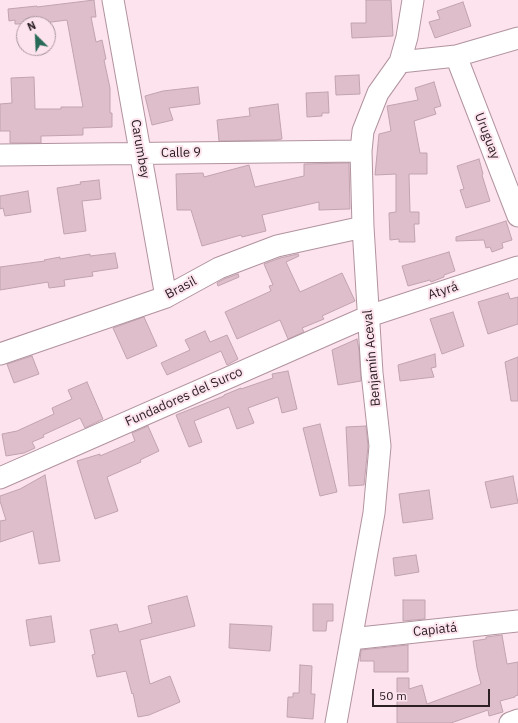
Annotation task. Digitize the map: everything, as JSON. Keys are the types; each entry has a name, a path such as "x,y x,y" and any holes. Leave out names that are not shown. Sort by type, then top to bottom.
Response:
{"street":[{"name":"Carumbey","path":"113,0 166,297"},
{"name":"Benjamín Aceval","path":"336,723 374,513 380,446 372,373 363,227 361,151 363,130 378,94 400,62 407,37 413,0"},
{"path":"400,62 456,56 518,38"},
{"name":"Uruguay","path":"456,56 518,216"},
{"name":"Calle 9","path":"0,155 361,151"},
{"name":"Brasil","path":"0,354 166,297 219,268 278,246 363,227"},
{"name":"Atyrá","path":"369,316 518,267"},
{"name":"Fundadores del Surco","path":"0,478 369,316"},
{"name":"Capiatá","path":"351,639 518,620"},
{"path":"510,723 518,720"}],"building":[{"path":"94,0 96,17 91,17 96,42 102,40 106,59 104,60 110,88 110,113 112,113 112,127 83,128 83,135 41,136 41,143 10,143 10,131 0,131 0,104 12,103 11,78 34,77 35,109 83,107 67,20 56,21 56,16 16,16 16,24 15,20 9,21 8,9"},
{"path":"366,0 391,0 393,36 352,38 351,23 366,23"},
{"path":"463,2 471,26 435,38 429,22 440,19 437,11"},
{"path":"359,75 360,94 336,95 335,76"},
{"path":"434,82 441,106 434,108 436,114 414,121 420,153 427,153 427,174 409,174 410,212 419,212 419,224 414,224 415,242 399,242 399,239 390,240 389,213 396,212 396,174 375,175 379,134 391,131 387,106 418,100 415,88"},
{"path":"198,87 200,104 169,108 173,120 152,125 145,96 163,91"},
{"path":"328,92 329,113 322,113 322,116 307,117 306,93"},
{"path":"278,104 282,139 219,141 217,120 250,116 249,108"},
{"path":"479,159 490,201 466,208 460,190 464,189 457,166"},
{"path":"349,163 350,209 319,210 319,202 262,215 266,231 242,237 241,235 202,246 191,210 177,210 176,174 203,173 204,177 249,165 255,187 304,176 304,164"},
{"path":"99,180 101,199 82,201 86,231 64,234 57,188 81,184 80,182"},
{"path":"28,191 31,212 5,216 3,208 0,209 0,196"},
{"path":"506,221 512,240 502,243 503,248 492,252 490,247 486,248 484,240 456,241 456,237"},
{"path":"449,252 455,271 431,282 430,280 408,286 402,266"},
{"path":"115,253 118,268 92,272 93,276 64,280 65,286 49,288 48,282 0,290 0,267 45,261 44,260 60,257 60,259 90,254 90,256"},
{"path":"298,254 299,256 286,262 300,292 342,273 355,301 322,316 324,319 302,328 304,332 288,339 280,320 237,339 225,312 271,291 269,286 273,285 264,264 280,258"},
{"path":"238,274 239,277 218,286 217,283"},
{"path":"508,293 510,299 518,297 518,324 488,334 478,302"},
{"path":"453,312 464,346 442,354 430,319"},
{"path":"144,317 157,346 127,359 113,328"},
{"path":"205,331 210,342 227,335 238,359 227,365 221,351 167,375 161,363 190,350 185,340"},
{"path":"357,339 361,381 338,385 332,350"},
{"path":"435,354 436,367 431,368 434,377 400,381 398,365"},
{"path":"32,356 39,374 14,383 7,364"},
{"path":"518,357 518,401 511,401 505,362"},
{"path":"288,371 297,409 282,413 278,397 248,408 254,423 237,429 229,407 194,421 202,442 189,447 176,415 241,388 273,378 272,374"},
{"path":"87,382 103,419 85,428 80,418 43,435 44,437 32,442 35,448 24,453 6,456 2,434 17,431 54,414 52,408 72,399 68,390"},
{"path":"320,424 337,492 320,496 303,428"},
{"path":"148,426 159,451 140,460 141,462 107,477 118,511 95,519 77,461 100,454 100,456 135,441 132,433"},
{"path":"366,426 368,446 364,485 349,486 346,427"},
{"path":"45,475 60,561 39,564 33,531 0,542 0,521 6,520 0,501 0,496 20,489"},
{"path":"513,476 518,503 491,508 485,482"},
{"path":"429,490 433,519 403,523 399,494"},
{"path":"416,555 419,572 395,576 393,558"},
{"path":"187,596 195,626 140,640 150,684 170,676 180,702 149,715 138,717 133,693 132,694 126,671 97,677 92,655 95,654 90,630 117,624 119,632 152,623 148,606"},
{"path":"403,600 425,600 425,619 403,621"},
{"path":"313,604 333,604 333,621 327,621 326,631 313,631"},
{"path":"51,616 55,642 30,646 26,620"},
{"path":"230,624 272,626 270,651 229,648"},
{"path":"502,635 507,664 518,662 518,695 500,701 503,712 489,716 488,710 451,723 397,723 397,678 409,678 409,689 422,685 427,704 481,684 473,641 486,639 486,637"},
{"path":"408,645 408,672 374,672 374,661 360,661 361,650"},
{"path":"300,665 312,666 311,694 315,694 313,719 287,717 288,697 293,697 293,693 299,693"}]}
